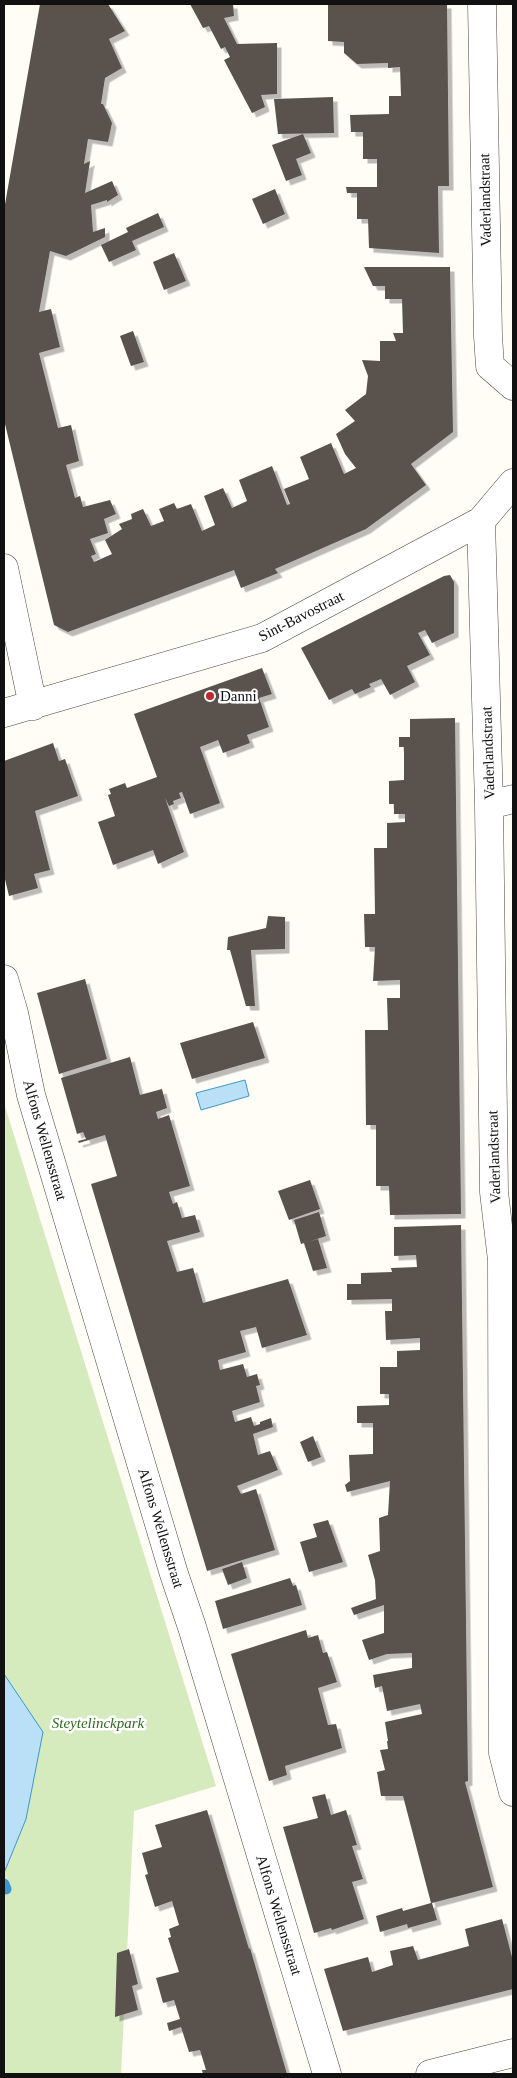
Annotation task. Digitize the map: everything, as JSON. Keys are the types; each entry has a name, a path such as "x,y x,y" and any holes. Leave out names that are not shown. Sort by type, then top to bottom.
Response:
{"street":[{"name":"Vaderlandstraat","path":"482,4 490,366 513,386"},
{"name":"Sint-Bavostraat","path":"4,713 262,638 481,521 513,483"},
{"name":"Vaderlandstraat","path":"481,521 501,802 504,1190 502,1260 508,1684 504,1753 513,1792"},
{"path":"4,568 33,706"},
{"name":"Alfons Wellensstraat","path":"4,979 14,1013 31,1094 174,1574 192,1627 328,2074"},
{"path":"430,2074 513,2053"}],"green space":[{"name":"Steytelinckpark","path":"4,1103 216,1786 134,1811 121,2074 4,2074"}],"water":[{"path":"245,1080 249,1096 201,1110 196,1093"},
{"path":"4,1674 43,1732 26,1819 4,1873"}],"building":[{"path":"40,4 108,4 125,31 109,39 122,68 105,78 101,104 103,104 112,123 108,142 88,139 84,164 90,161 85,193 112,181 118,195 107,202 107,200 91,205 93,232 105,228 105,237 66,256 50,251 39,312 51,309 60,347 39,353 58,428 71,425 79,461 66,465 75,498 80,496 83,507 110,500 116,514 104,519 108,533 90,539 96,554 91,556 94,562 112,554 105,540 122,529 119,524 132,519 131,514 143,509 151,526 164,521 159,509 174,503 177,509 191,504 202,531 215,525 204,496 223,488 232,508 247,501 239,480 272,466 287,505 290,504 284,489 309,479 300,457 331,443 344,474 356,468 345,454 336,434 355,421 345,410 366,394 368,376 362,360 380,361 380,341 396,341 393,333 403,333 402,299 385,299 385,286 373,286 364,267 450,267 453,432 411,464 426,485 366,529 275,569 278,573 241,588 234,570 68,632 54,625 4,420 4,210"},
{"path":"190,4 233,4 234,16 224,18 237,44 277,43 277,94 261,95 265,107 252,113 224,60 230,57 225,47 221,49 209,26 203,28"},
{"path":"328,4 447,4 449,186 438,186 439,253 369,248 368,219 357,219 357,193 347,193 346,187 377,187 377,159 363,159 363,132 351,132 350,115 389,114 389,96 401,96 400,67 388,68 388,63 357,64 344,53 344,42 328,41"},
{"path":"333,97 334,133 278,134 274,99"},
{"path":"303,134 311,153 296,159 302,175 286,181 272,145"},
{"path":"275,189 285,214 263,224 252,199"},
{"path":"158,213 164,227 132,241 136,250 109,262 101,245 128,232 126,228"},
{"path":"174,253 186,281 164,290 153,262"},
{"path":"133,331 144,362 131,366 120,336"},
{"path":"450,575 454,582 454,633 432,643 425,630 418,633 430,655 407,666 415,682 390,695 381,679 369,684 371,687 355,694 352,689 329,700 301,648 444,576"},
{"path":"262,668 272,694 259,698 269,727 247,735 250,743 223,753 218,740 200,747 220,803 190,814 182,792 179,793 181,798 173,801 174,804 169,806 165,798 184,852 158,864 153,850 113,865 98,822 115,816 108,795 111,794 109,789 125,783 127,788 157,777 134,714"},
{"path":"455,718 461,1214 390,1215 389,1186 376,1186 376,1125 366,1125 365,1030 388,1030 387,998 400,998 400,980 373,981 375,947 365,947 364,914 375,914 374,848 387,848 387,823 405,822 405,814 394,814 394,804 389,804 389,781 404,780 404,747 399,747 399,737 410,737 410,719"},
{"path":"53,743 59,761 65,759 78,796 35,811 50,870 34,874 38,888 9,896 4,875 4,761"},
{"path":"268,916 285,917 285,949 251,950 255,1006 246,1006 230,950 227,950 228,937 266,928"},
{"path":"85,979 107,1059 59,1074 37,993"},
{"path":"253,1022 265,1058 192,1079 180,1043"},
{"path":"130,1057 140,1095 162,1089 167,1108 156,1112 158,1119 169,1115 190,1186 169,1192 173,1204 177,1202 182,1218 195,1215 200,1232 167,1241 177,1272 193,1268 203,1303 288,1279 307,1335 262,1348 256,1327 240,1331 246,1352 218,1360 220,1370 243,1364 247,1377 257,1374 260,1385 256,1386 260,1402 232,1411 235,1422 251,1417 254,1426 271,1418 273,1427 253,1434 258,1455 270,1451 278,1470 237,1486 241,1494 256,1489 275,1550 207,1571 91,1184 117,1176 105,1135 79,1143 78,1141 86,1139 83,1132 77,1134 61,1078"},
{"path":"310,1180 320,1209 289,1220 278,1191"},
{"path":"319,1212 326,1236 308,1242 318,1239 327,1268 313,1271 304,1243 301,1244 294,1220"},
{"path":"461,1225 468,1781 465,1782 493,1887 432,1903 437,1920 408,1928 407,1924 380,1932 376,1916 402,1908 403,1911 431,1903 403,1796 381,1796 377,1772 385,1770 380,1750 388,1749 385,1722 422,1714 420,1704 387,1711 382,1686 375,1688 373,1675 412,1668 412,1653 387,1654 369,1660 362,1640 384,1633 384,1605 354,1615 351,1608 376,1599 375,1580 368,1555 380,1551 379,1518 388,1515 390,1481 347,1492 345,1485 350,1481 349,1455 373,1454 373,1423 357,1423 357,1406 389,1405 389,1394 380,1394 380,1367 397,1367 397,1351 420,1350 420,1338 386,1340 385,1311 392,1311 392,1299 347,1300 347,1284 361,1284 361,1273 392,1272 391,1268 417,1267 416,1255 394,1256 394,1227"},
{"path":"313,1436 321,1457 308,1462 300,1442"},
{"path":"328,1520 343,1562 309,1572 300,1542 317,1537 313,1524"},
{"path":"242,1562 247,1578 228,1585 222,1569"},
{"path":"290,1578 293,1586 296,1585 302,1605 223,1629 215,1601"},
{"path":"306,1630 308,1638 318,1635 323,1653 327,1652 337,1682 318,1688 328,1725 336,1724 342,1748 285,1766 287,1775 269,1781 231,1654"},
{"path":"325,1794 331,1815 346,1810 357,1845 352,1846 363,1879 352,1882 364,1919 332,1930 331,1928 314,1933 283,1827 318,1818 312,1797"},
{"path":"207,1810 287,2074 203,2074 202,2070 206,2070 200,2050 189,2052 181,2027 169,2031 167,2023 180,2019 174,2000 163,2003 156,1978 179,1972 168,1938 171,1937 169,1929 179,1925 172,1901 155,1907 145,1875 148,1874 142,1853 162,1847 155,1825"},
{"path":"502,1919 513,1961 513,1989 343,2031 324,1969 368,1957 372,1972 393,1965 390,1951 413,1946 418,1960 469,1946 465,1929"},
{"path":"129,1949 138,1984 132,1986 138,2010 115,2017 117,1953"}],"waterway":[{"path":"4,1884 6,1889"}],"place":[{"name":"Danni","path":"210,696"}]}
